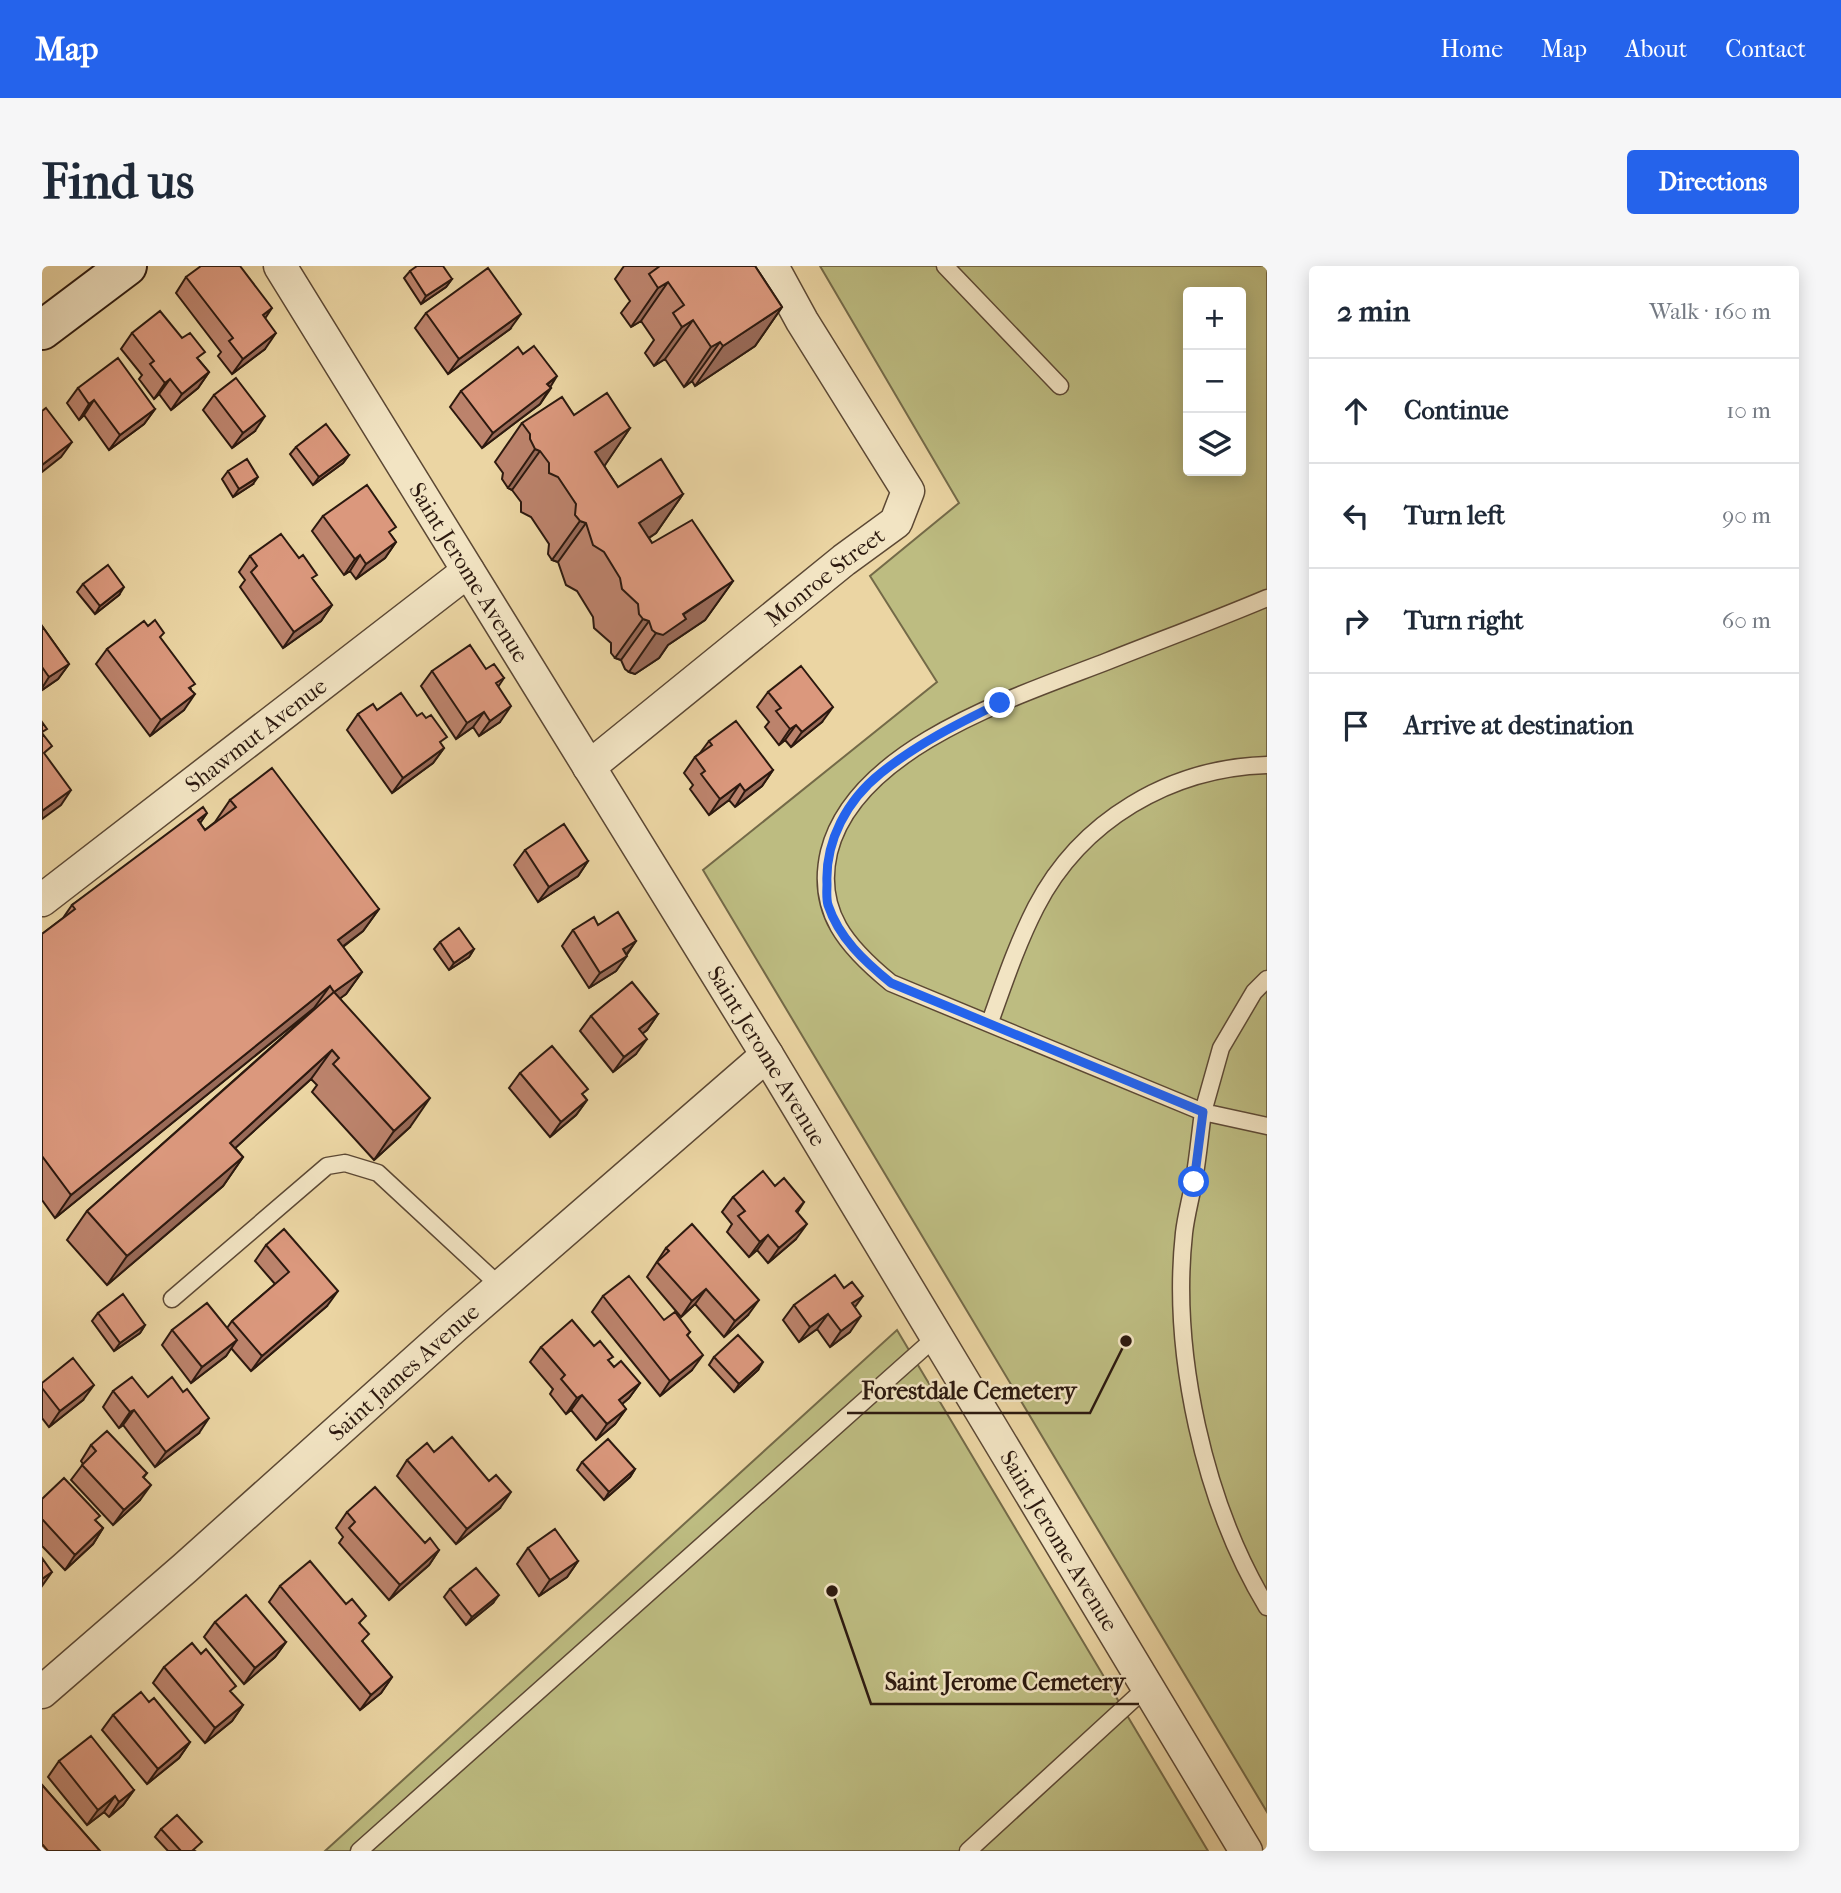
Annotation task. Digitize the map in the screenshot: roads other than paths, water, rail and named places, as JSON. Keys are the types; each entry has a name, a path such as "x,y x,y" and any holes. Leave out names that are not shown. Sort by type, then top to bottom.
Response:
{"main road":[{"path":"42,330 127,266"}],"street":[{"name":"Saint Jerome Avenue","path":"280,266 767,1055 1246,1851"},
{"name":"Monroe Street","path":"589,767 844,560 896,522 908,491 802,321 772,266"},
{"name":"Shawmut Avenue","path":"42,900 468,571"},
{"name":"Saint James Avenue","path":"42,1692 767,1055"}],"lane":[{"path":"945,266 1060,386"},
{"path":"1267,598 1000,703 955,725 912,751 879,774 853,802 834,835 826,866 828,903 841,932 859,957 891,983 1203,1112 1267,1126"},
{"path":"990,1022 1019,941 1037,904 1083,843 1121,810 1160,788 1209,772 1267,765"},
{"path":"1267,979 1254,992 1221,1048 1203,1112 1184,1232 1182,1289 1191,1400 1201,1444 1240,1555 1267,1607"},
{"path":"172,1299 327,1166 345,1163 378,1173 501,1287"},
{"path":"359,1851 937,1336"},
{"path":"968,1851 1147,1686"}],"place":[{"name":"Forestdale Cemetery","path":"1126,1341"},
{"name":"Saint Jerome Cemetery","path":"832,1591"}]}
